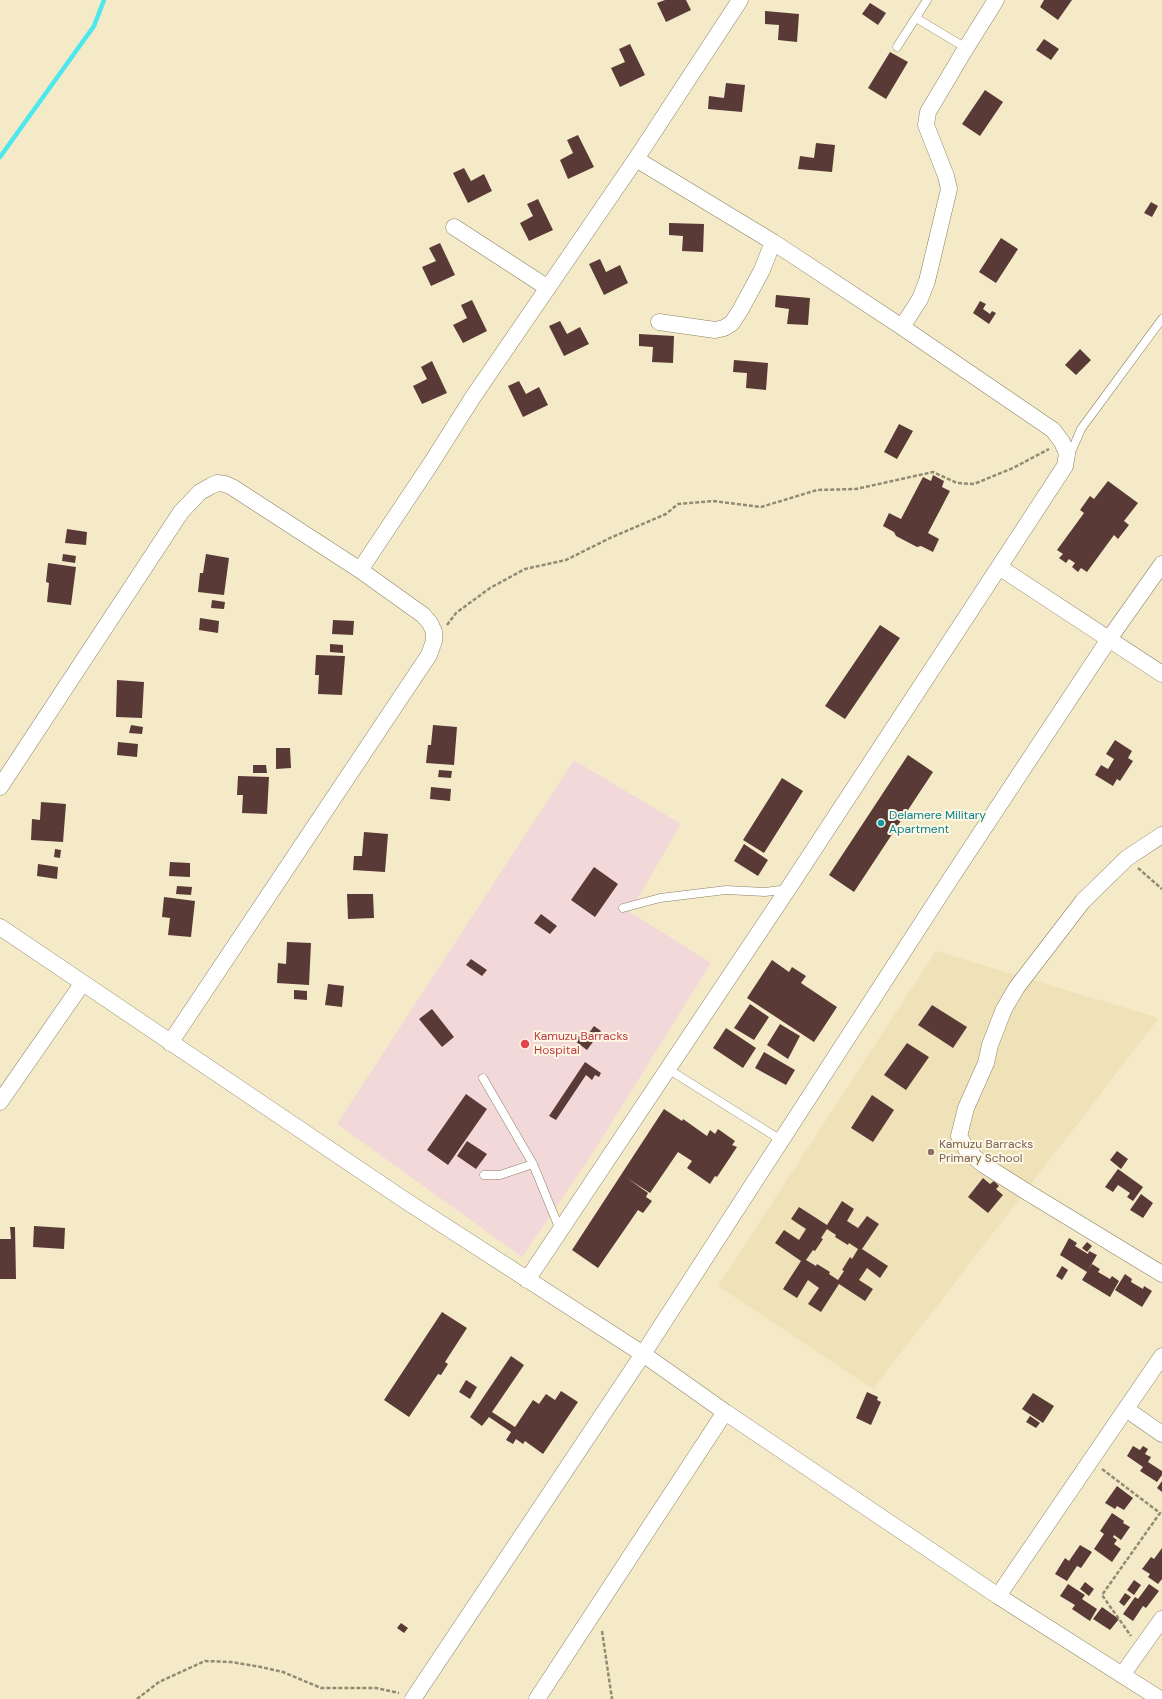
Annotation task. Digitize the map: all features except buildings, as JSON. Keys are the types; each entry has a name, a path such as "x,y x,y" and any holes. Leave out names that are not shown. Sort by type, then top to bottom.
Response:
{"street":[{"path":"360,570 473,397 636,159 740,0"},
{"path":"902,327 920,299 927,282 949,188 946,176 926,125 928,112 996,0"},
{"path":"527,1280 788,889 1065,466 1066,454 1062,442 1052,430 902,327 773,242 636,159"},
{"path":"454,227 548,288"},
{"path":"659,322 715,330 724,328 732,323 762,270 773,242"},
{"path":"0,787 181,512 200,492 217,483 232,487 360,570 423,615 430,623 434,632 434,641 429,655 170,1043"},
{"path":"414,1697 643,1354 953,875 1109,639 1162,564"},
{"path":"999,567 1162,674"},
{"path":"1162,835 1127,858 1082,901 1017,986 1004,1009 990,1045 986,1063 966,1108 959,1136 968,1152 984,1164 1027,1192 1162,1274"},
{"path":"0,927 170,1043 527,1280 643,1354 725,1412 998,1596 1160,1699"},
{"path":"0,1102 82,984"},
{"path":"998,1596 1162,1356"},
{"path":"1126,1410 1162,1434"},
{"path":"537,1699 725,1412"},
{"path":"1122,1675 1162,1619"}],"lane":[{"path":"897,48 927,0"},
{"path":"916,18 966,48"},
{"path":"1065,466 1081,428 1162,319"},
{"path":"623,908 660,898 726,890 765,892 788,889"},
{"path":"668,1069 781,1140"},
{"path":"483,1078 533,1164 560,1230"},
{"path":"484,1175 500,1175 533,1164"}],"path":[{"path":"434,641 456,613 490,588 525,570 566,560 610,538 666,514 678,504 713,501 761,506 817,490 856,489 933,472 957,483 974,484 1013,468 1062,442"},
{"path":"1127,858 1162,889"},
{"path":"1091,1461 1160,1513 1102,1595 1140,1649"},
{"path":"603,1627 601,1633 610,1676 612,1699"},
{"path":"136,1699 159,1682 205,1661 231,1662 283,1672 321,1688 376,1688 414,1697"}],"shaded area":[{"name":"Kamuzu Barracks Hospital","path":"574,760 681,824 630,912 711,963 589,1159 522,1257 337,1124"},
{"name":"Kamuzu Barracks Primary School","path":"936,951 1159,1018 873,1389 718,1286"}],"waterway":[{"path":"0,157 94,26 104,0"}],"place":[{"name":"Delamere Military Apartment","path":"881,823"},
{"name":"Kamuzu Barracks Hospital","path":"525,1044"},
{"name":"Kamuzu Barracks Primary School","path":"931,1152"}]}
